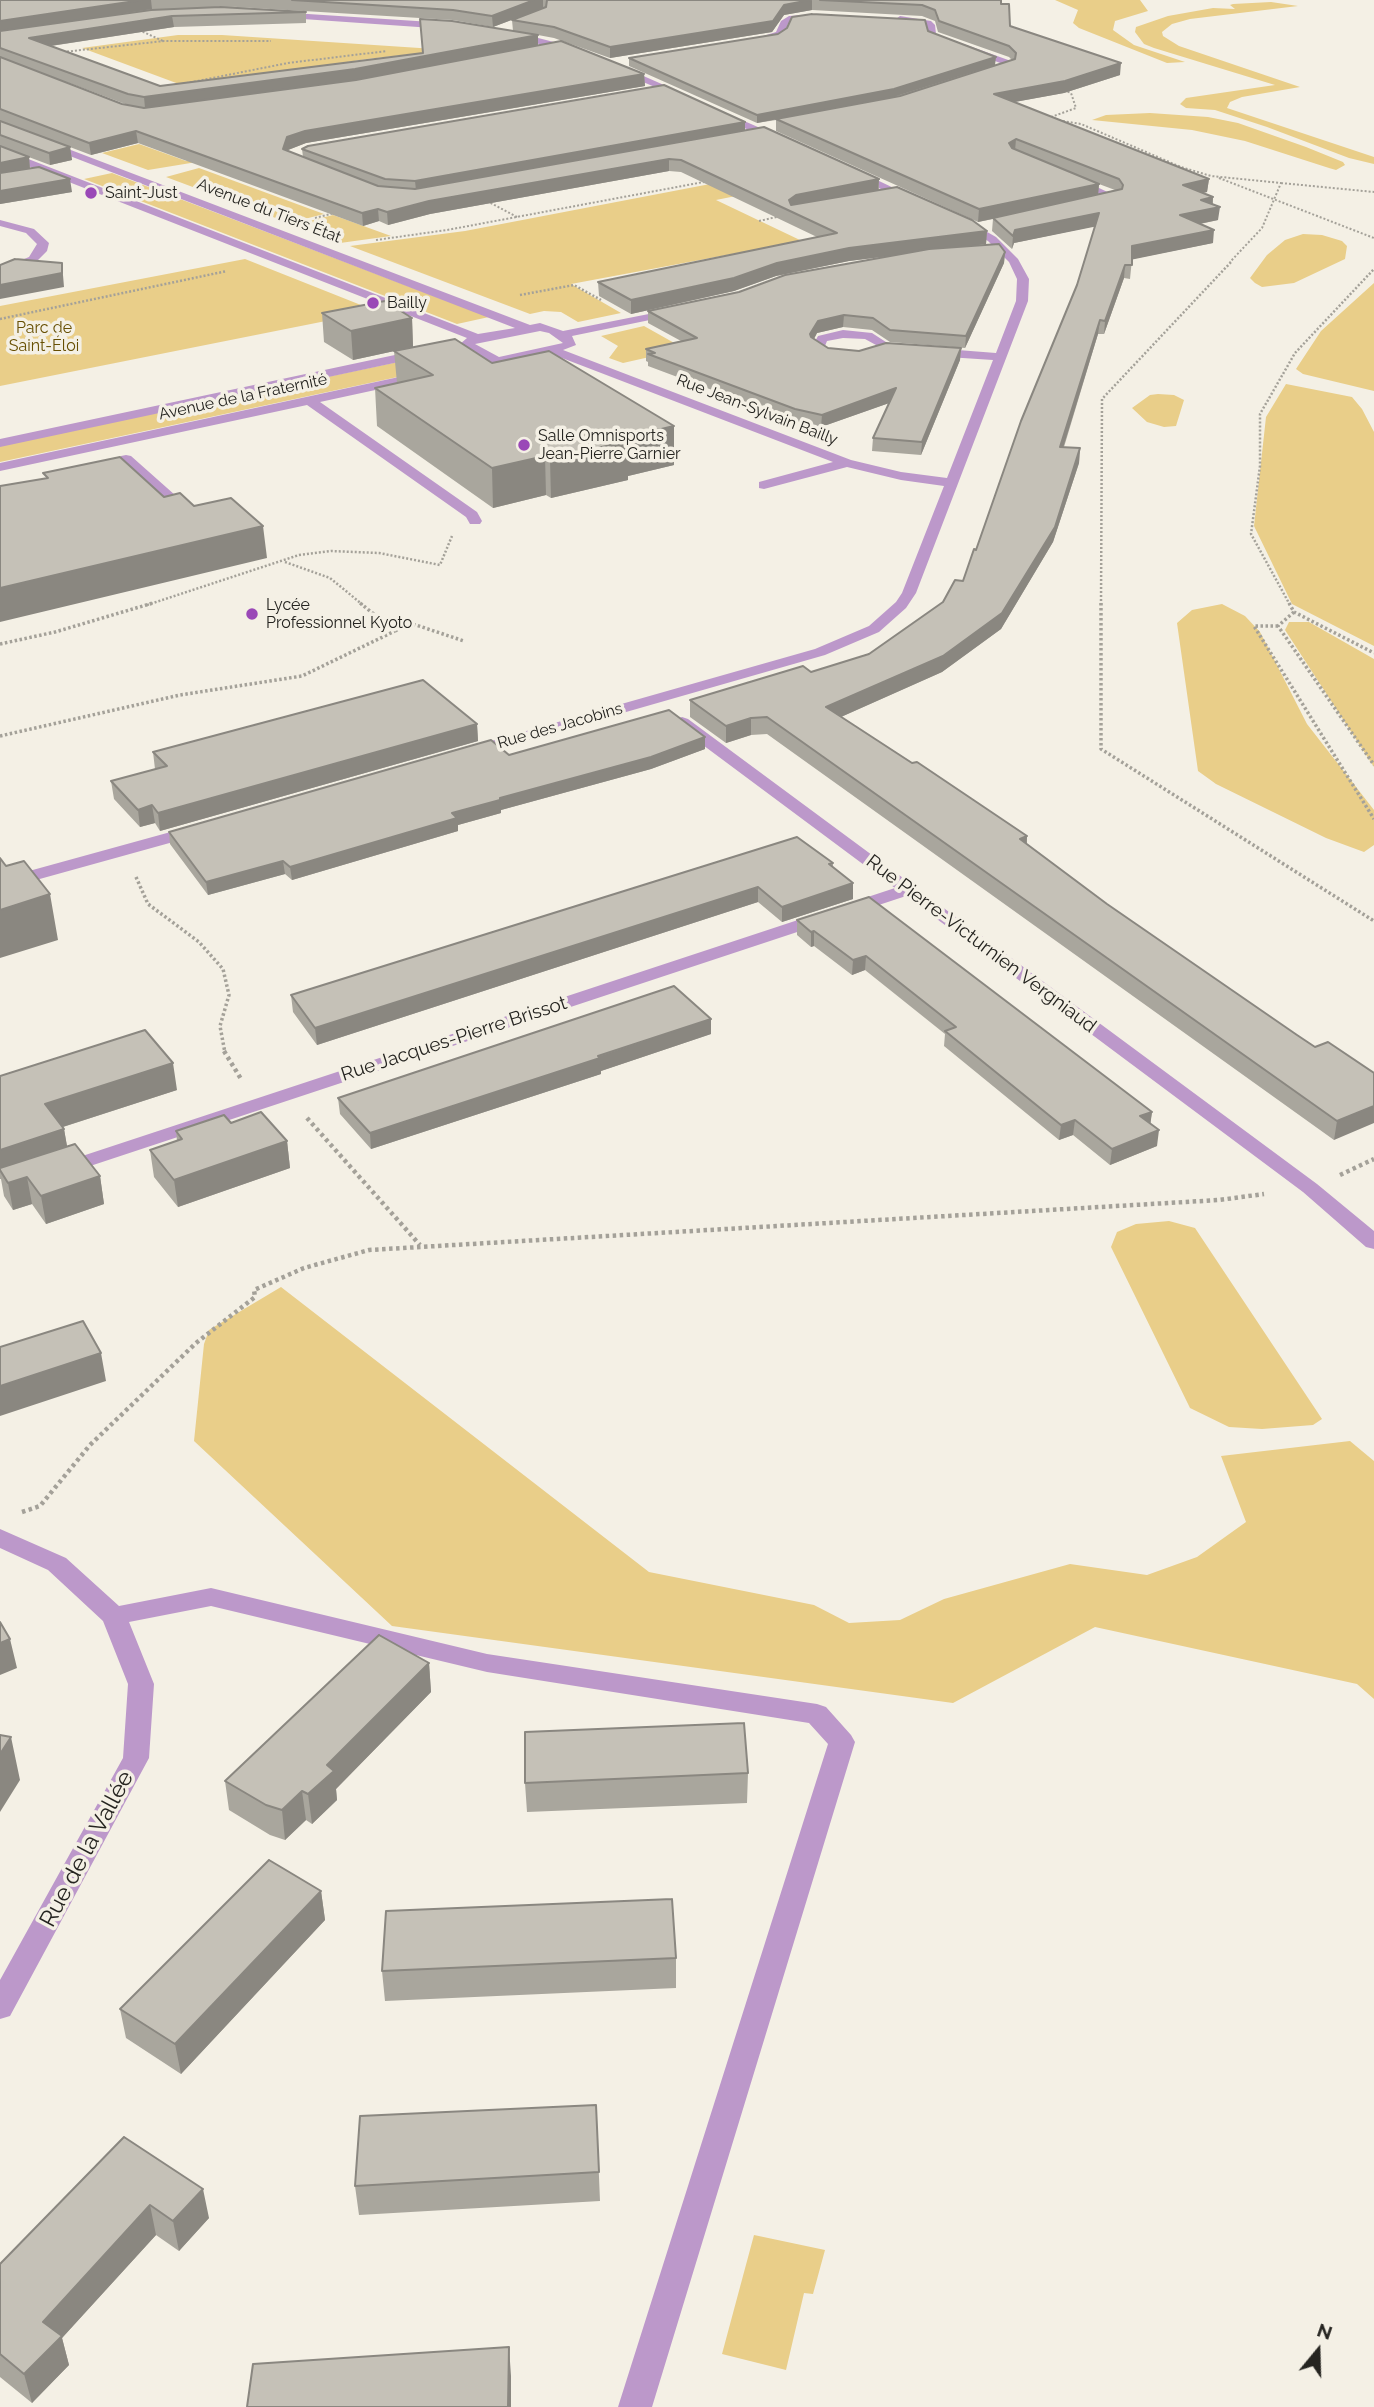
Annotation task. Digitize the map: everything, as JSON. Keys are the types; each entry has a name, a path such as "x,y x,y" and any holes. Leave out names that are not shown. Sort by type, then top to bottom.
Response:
{"street":[{"path":"363,20 371,9"},
{"path":"262,14 453,26"},
{"path":"744,42 780,34 784,23 792,18 825,17"},
{"path":"887,19 928,23 932,35 1004,61 1010,66 979,77"},
{"path":"517,23 500,30 584,53"},
{"path":"537,52 564,46"},
{"path":"636,60 609,64 689,99"},
{"path":"641,92 665,88"},
{"path":"713,110 764,130 788,144"},
{"name":"Avenue du Tiers État","path":"0,126 526,328"},
{"path":"737,138 764,130"},
{"path":"0,151 278,259 493,361"},
{"path":"36,175 95,162"},
{"path":"846,170 921,203"},
{"path":"1057,173 1115,198 1085,206"},
{"path":"873,198 899,193"},
{"name":"Rue des Jacobins","path":"454,757 820,652 874,629 901,605 909,593 952,483 1024,290 1020,270 1003,249 977,229 955,218"},
{"path":"0,223 30,231 43,243 41,251 33,259 0,273"},
{"path":"977,229 992,226"},
{"path":"984,250 1003,249"},
{"path":"561,335 688,308"},
{"path":"475,365 554,351 570,345 569,340 548,328 526,328"},
{"name":"Avenue de la Fraternité","path":"0,443 67,423 460,345 526,328"},
{"path":"881,348 895,349"},
{"name":"Rue Jean-Sylvain Bailly","path":"554,351 847,463 901,477 952,483"},
{"path":"923,351 1000,357"},
{"name":"Avenue de la Fraternité","path":"0,467 432,374"},
{"path":"309,400 474,518"},
{"path":"127,459 195,520"},
{"path":"764,485 847,463"},
{"name":"Rue Pierre-Victurnien Vergniaud","path":"653,700 1310,1188 1374,1242"},
{"path":"0,885 214,824"},
{"name":"Rue Jacques-Pierre Brissot","path":"39,1176 908,890"},
{"name":"Rue de la Vallée","path":"0,1538 57,1564 114,1616 141,1684 136,1758 0,2007"},
{"path":"114,1616 211,1597 487,1663 817,1714 842,1742 635,2407"}],"path":[{"path":"133,24 164,41"},
{"path":"60,52 164,41 276,41"},
{"path":"357,49 397,51"},
{"path":"178,86 190,81 245,71 376,51"},
{"path":"245,71 257,77"},
{"path":"1059,89 1071,93 1076,108 1047,119 1081,124 1181,167 1212,176 1374,237"},
{"path":"1212,176 1374,192"},
{"path":"326,250 718,180"},
{"path":"1281,183 1262,228 1102,399 1101,749 1374,921"},
{"path":"478,196 517,217"},
{"path":"271,229 335,212"},
{"path":"759,221 784,216"},
{"path":"0,320 278,259"},
{"path":"1374,269 1295,353 1260,414 1260,466 1251,534 1294,612 1374,653"},
{"path":"1364,277 1374,278"},
{"path":"513,296 574,285 605,302"},
{"path":"0,644 55,632 299,555 379,553 440,565 458,519 474,518"},
{"path":"283,561 330,578 395,631"},
{"path":"1294,612 1278,626 1254,626 1374,819"},
{"path":"0,736 180,695 302,676 410,623 464,641"},
{"path":"1278,626 1374,765"},
{"path":"133,868 140,892 148,904 199,942 223,969 229,995 220,1026 223,1050 242,1080 258,1094 297,1107 421,1245"},
{"path":"15,1515 40,1506 90,1445 196,1343 255,1297 254,1290 304,1268 369,1250 1219,1200 1310,1188"}],"green space":[{"path":"1055,0 1140,0 1148,11 1115,21 1113,30 1134,45 1185,62 1167,63 1079,28 1073,23 1078,10"},
{"path":"1271,2 1298,6 1190,19 1172,24 1162,32 1163,36 1179,46 1300,87 1242,97 1230,102 1227,108 1374,157 1374,164 1349,158 1215,110 1186,108 1180,104 1186,98 1275,85 1154,48 1144,44 1135,32 1136,27 1168,16 1213,8 1235,9 1230,5 1233,4"},
{"path":"178,35 222,35 450,50 367,59 187,87 82,48"},
{"path":"1150,113 1208,117 1238,123 1306,147 1345,165 1336,170 1245,141 1192,130 1092,120 1106,115"},
{"path":"139,144 186,161 209,160 148,170 102,153"},
{"path":"804,166 831,177 716,200 802,241 571,284 621,313 578,322 561,312 530,314 350,246 465,231"},
{"path":"199,168 324,214 289,223 166,177"},
{"path":"112,173 489,317 457,324 84,179"},
{"path":"333,215 391,236 340,243 294,225"},
{"path":"1303,234 1322,235 1342,241 1347,246 1345,259 1294,283 1262,287 1250,278 1267,255 1285,240"},
{"name":"Parc de Saint-Éloi","path":"245,259 376,311 0,386 0,306"},
{"path":"1374,283 1374,391 1303,374 1296,369 1321,331"},
{"path":"644,326 685,349 623,363 609,358 618,346 601,336"},
{"path":"431,355 449,366 0,462 0,446"},
{"path":"1286,384 1352,397 1374,432 1374,646 1292,604 1254,526 1266,417"},
{"path":"1150,395 1174,395 1184,400 1176,426 1164,427 1147,422 1132,408"},
{"path":"1222,604 1245,616 1260,632 1307,724 1374,810 1374,845 1364,852 1326,838 1216,784 1198,771 1177,623 1192,610"},
{"path":"1289,622 1309,622 1374,659 1374,767 1285,630"},
{"path":"1169,1221 1195,1228 1322,1419 1313,1425 1262,1429 1229,1427 1190,1408 1111,1247 1117,1232 1136,1224"},
{"path":"281,1287 649,1572 814,1605 849,1623 900,1620 944,1599 1070,1564 1147,1575 1197,1557 1246,1522 1221,1456 1350,1441 1374,1461 1374,1699 1357,1684 1095,1627 953,1703 392,1626 194,1441 204,1344 209,1330"},
{"path":"754,2235 825,2250 813,2294 804,2293 786,2370 722,2354"}],"building":[{"path":"0,0 142,0 0,21"},
{"path":"292,0 534,0 492,16 453,10"},
{"path":"547,0 810,0 784,5 773,21 610,47 554,27 512,20 546,7"},
{"path":"820,0 1001,0 1001,4 1009,4 1010,26 1121,63 1065,81 994,94 1209,179 1183,185 1213,197 1201,200 1220,207 1180,215 1214,230 1132,246 1132,265 1125,265 1105,321 1100,320 1060,447 1080,448 1055,527 1002,613 943,656 826,707 912,763 917,762 1027,836 1020,839 1107,904 1297,1035 1315,1047 1328,1042 1374,1073 1374,1106 1337,1121 767,717 751,718 726,726 690,700 803,666 811,672 869,654 943,602 955,580 963,581 1021,421 1077,285 1099,213 1015,230 1013,236 993,218 1122,189 1123,185 1119,179 1016,139 1009,143 1012,148 1099,184 979,209 776,119 900,96 1015,59 1016,53 1009,46 939,21 935,10 922,5"},
{"path":"220,7 306,12 172,16 29,38 160,86 423,53 420,19 452,21 538,35 355,69 144,97 128,94 0,48 0,31 151,10"},
{"path":"812,14 925,20 928,31 996,57 894,89 757,115 629,58 778,34 787,28 792,17"},
{"path":"561,41 644,74 305,131 287,137 283,149 378,186 415,189 764,127 879,179 796,195 789,200 791,205 897,187 972,220 987,231 849,248 777,263 734,278 631,300 598,282 837,233 681,160 669,159 429,201 387,212 378,209 362,213 136,131 89,143 0,109 0,57 122,104 144,108 356,80"},
{"path":"664,85 745,122 415,181 385,179 302,149 308,146"},
{"path":"0,121 70,147 49,153 0,135"},
{"path":"0,146 29,157 0,163"},
{"path":"39,167 70,179 0,191 0,173"},
{"path":"999,244 1005,252 966,336 890,330 873,318 844,315 818,321 810,334 828,348 859,351 886,343 961,348 922,442 873,438 896,388 822,415 795,409 648,354 655,353 646,349 697,338 648,311 739,292 785,275 929,249"},
{"path":"15,259 62,263 62,273 0,285 0,265"},
{"path":"385,301 412,318 351,331 322,313"},
{"path":"455,339 492,363 549,351 674,426 623,438 628,441 550,459 545,456 492,468 375,388 433,375 394,351"},
{"path":"120,457 164,497 180,493 194,506 231,498 263,526 0,588 0,486 48,478 43,473"},
{"path":"423,680 477,724 158,813 152,805 138,810 111,781 167,766 153,752"},
{"path":"669,710 705,737 651,757 452,813 457,818 290,867 283,861 206,882 169,832 491,740 509,755"},
{"path":"797,837 833,863 829,864 853,883 782,907 758,887 315,1028 291,995"},
{"path":"0,858 6,866 24,861 50,894 0,910"},
{"path":"869,897 1152,1112 1140,1116 1159,1130 1112,1149 1075,1120 1061,1125 945,1031 956,1027 866,956 853,960 797,920"},
{"path":"674,986 711,1019 370,1133 338,1098"},
{"path":"145,1030 173,1063 45,1104 64,1129 0,1150 0,1076"},
{"path":"261,1112 287,1141 174,1180 150,1150 182,1139 176,1131 224,1115 231,1123"},
{"path":"75,1144 100,1176 41,1196 27,1177 8,1183 0,1170 0,1168"},
{"path":"83,1321 101,1353 0,1386 0,1347"},
{"path":"0,1622 10,1639 0,1643"},
{"path":"379,1635 429,1663 327,1765 334,1771 308,1794 302,1791 282,1810 266,1805 225,1781"},
{"path":"744,1723 748,1773 525,1783 525,1732"},
{"path":"0,1735 11,1737 0,1754"},
{"path":"269,1860 321,1891 175,2044 120,2009"},
{"path":"672,1899 676,1958 382,1971 386,1911"},
{"path":"596,2105 599,2172 355,2186 360,2116"},
{"path":"124,2137 203,2189 173,2221 150,2205 43,2322 62,2336 24,2374 0,2354 0,2264"},
{"path":"509,2347 508,2407 247,2407 253,2364"}],"place":[{"name":"Saint-Just","path":"91,193"},
{"name":"Bailly","path":"373,303"},
{"name":"Salle Omnisports Jean-Pierre Garnier","path":"524,445"},
{"name":"Lycée Professionnel Kyoto","path":"252,614"}]}
